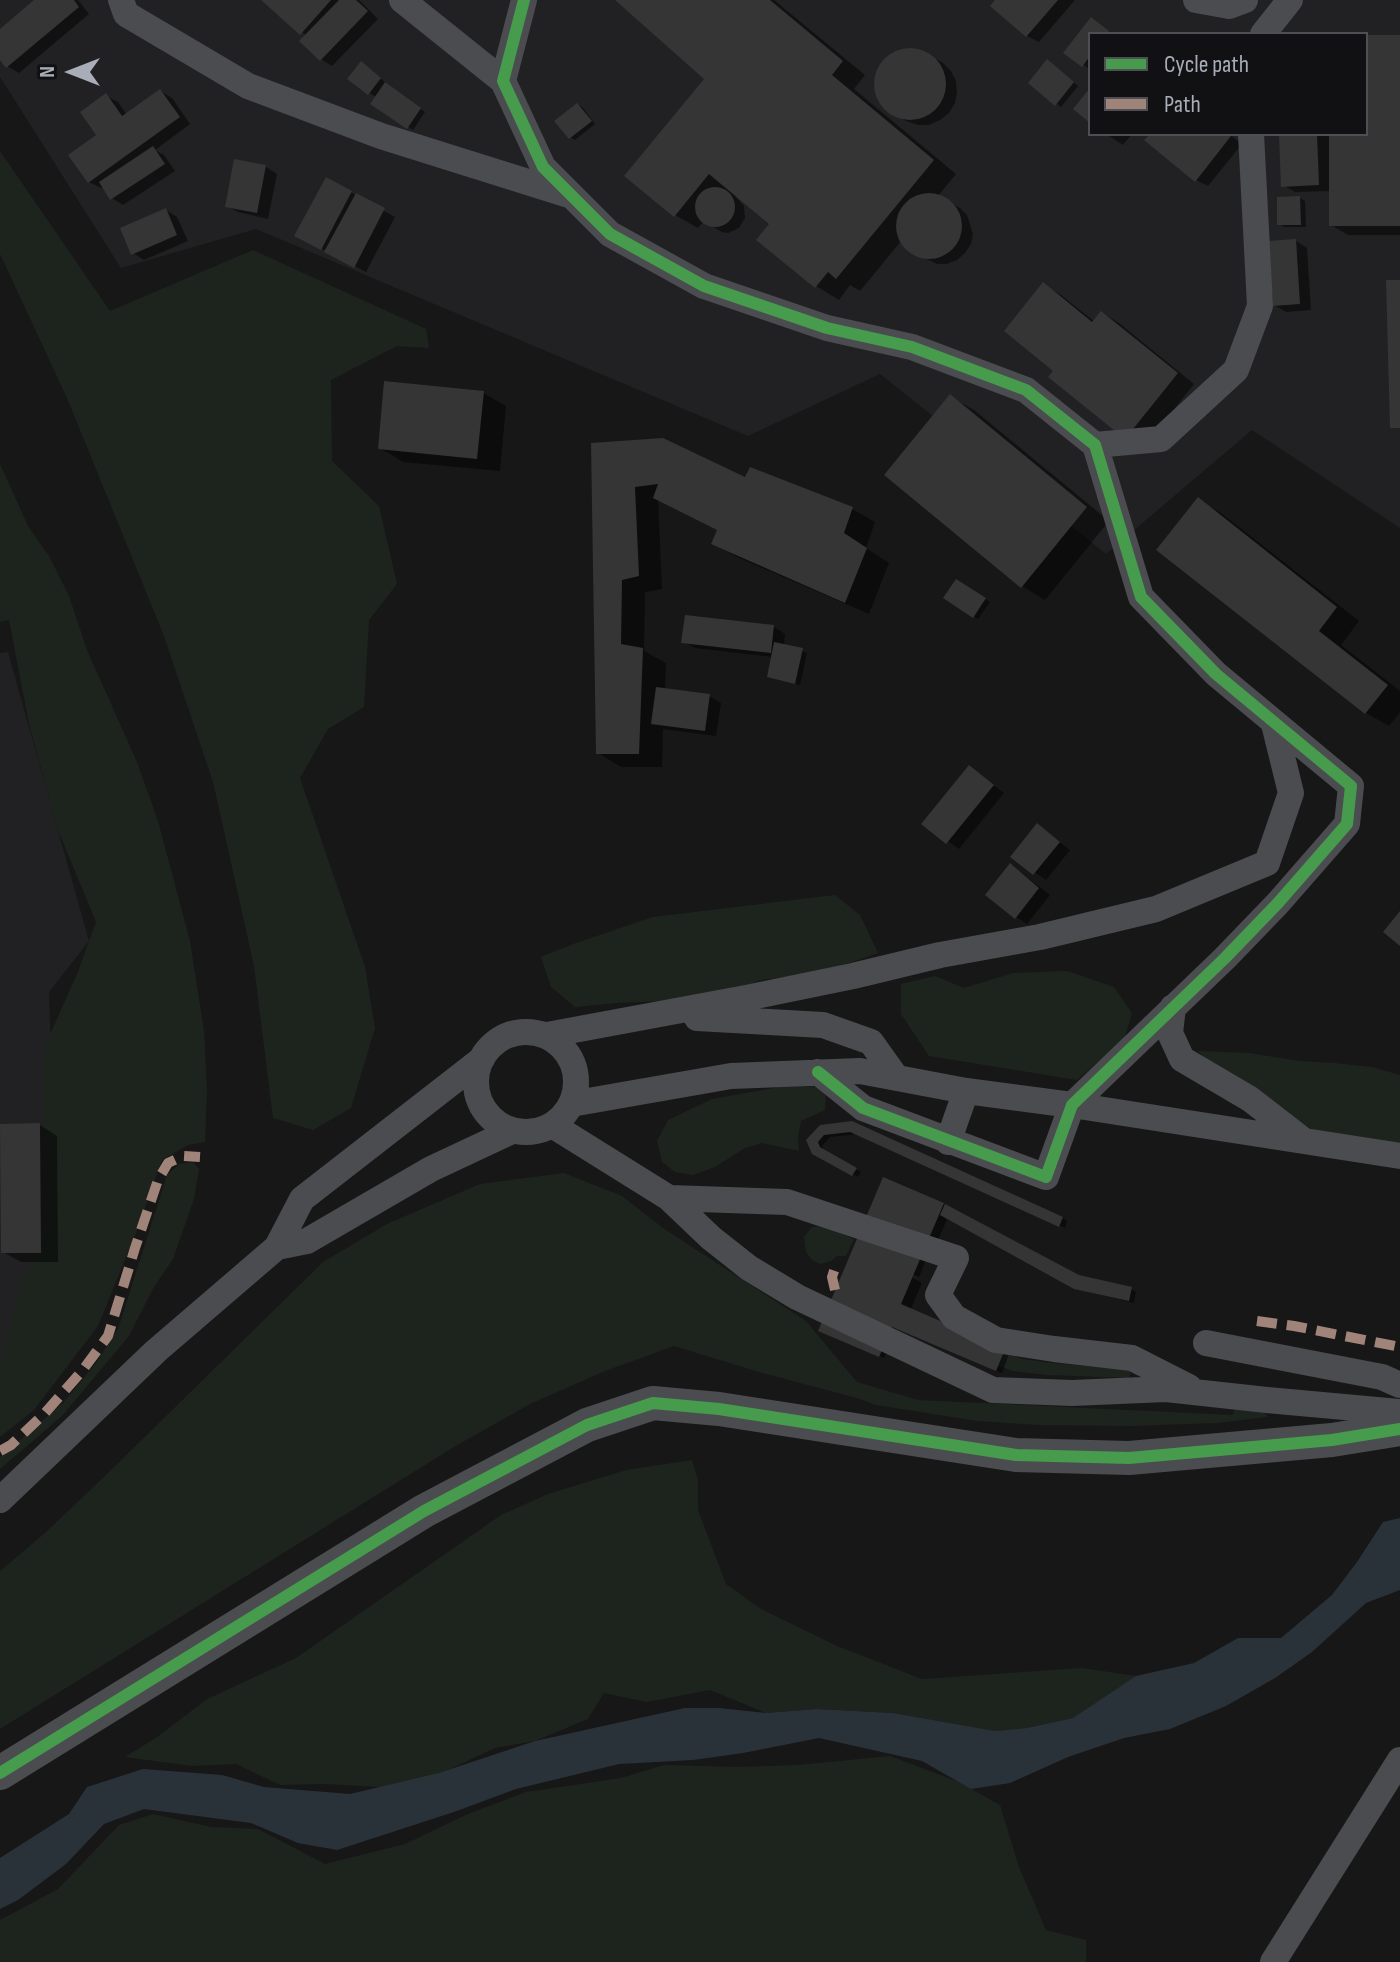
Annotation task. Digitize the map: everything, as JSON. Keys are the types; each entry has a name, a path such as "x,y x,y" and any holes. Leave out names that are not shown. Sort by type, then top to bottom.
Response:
{"street":[{"path":"121,0 126,14 248,86 381,136 572,196"},
{"path":"402,0 503,81 543,167 610,234 704,286 827,328 912,347 1026,390 1095,445 1141,597 1216,674 1351,786 1347,824 1253,930 1072,1105 1046,1177 863,1108 818,1072"},
{"path":"503,81 524,0"},
{"path":"1196,0 1229,6 1245,0"},
{"path":"1265,32 1290,0"},
{"path":"1095,445 1161,439 1236,370 1260,306 1251,136"},
{"path":"547,1035 792,989 940,955 1040,937 1156,909 1267,863 1291,793 1274,724"},
{"path":"1173,1007 1170,1033 1182,1059 1250,1099 1305,1142"},
{"path":"604,1025 687,1017 823,1025 871,1042 896,1077"},
{"path":"530,1031 547,1035 560,1044 574,1066 576,1091 571,1104 559,1120 545,1129 512,1131 497,1123 478,1098 476,1081 482,1059 498,1040 513,1032 530,1031"},
{"path":"0,1500 156,1351 277,1247 302,1199 482,1059"},
{"path":"571,1104 731,1076 860,1071 966,1091 1400,1156"},
{"path":"883,1116 896,1077"},
{"path":"948,1142 966,1091"},
{"path":"552,1125 669,1198 711,1238 785,1290 993,1390 1072,1393 1166,1389 1400,1412"},
{"path":"277,1247 307,1241 431,1169 512,1131"},
{"path":"669,1198 787,1202 956,1258 938,1295 954,1317 968,1325 996,1340 1132,1358 1202,1393"},
{"path":"1206,1343 1382,1377 1400,1385"},
{"path":"0,1773 424,1511 587,1425 653,1403 719,1409 1016,1455 1129,1458 1332,1440 1400,1429"},
{"path":"1273,1962 1400,1760"}],"shaded area":[{"path":"0,0 1400,0 1400,528 1252,430 1106,554 880,374 748,436 256,229 121,268 0,77"},
{"path":"0,151 110,311 253,250 426,329 429,348 397,346 331,380 332,461 379,506 397,584 369,620 364,707 328,729 300,778 365,967 375,1028 351,1108 313,1130 273,1118 254,966 213,782 164,636 67,398 0,254"},
{"path":"0,464 28,526 49,556 69,596 87,650 137,762 158,821 190,941 204,1031 207,1091 205,1142 188,1145 162,1160 98,1326 34,1410 0,1437 0,1363 20,1287 52,1226 43,1108 43,1050 96,922 57,828 29,724 9,620 0,622"},
{"path":"8,652 89,941 49,992 52,1081 66,1210 0,1375 0,653"},
{"path":"835,895 860,915 878,953 823,972 761,980 709,999 575,1007 551,987 541,957 653,917"},
{"path":"1067,971 1114,987 1132,1013 1124,1040 1077,1080 929,1056 901,1014 901,984 935,976 964,988 1013,973"},
{"path":"1198,1051 1250,1053 1372,1067 1400,1075 1400,1146 1320,1135 1206,1060"},
{"path":"802,1086 818,1087 826,1096 825,1110 801,1121 799,1151 762,1143 745,1148 715,1167 693,1175 675,1172 662,1162 657,1141 668,1120 712,1099"},
{"path":"193,1162 199,1169 194,1199 173,1259 154,1287 129,1336 62,1416 0,1469 0,1457 63,1403 96,1363 118,1329 167,1175 179,1164"},
{"path":"564,1173 622,1196 663,1228 806,1321 857,1382 918,1400 1233,1415 1235,1404 1261,1407 1268,1417 1218,1423 1133,1426 977,1421 876,1405 674,1346 605,1371 530,1404 454,1447 0,1729 0,1571 107,1474 323,1262 387,1224 480,1184"},
{"path":"820,1226 854,1239 846,1256 837,1256 820,1264 812,1260 806,1252 804,1237 812,1227"},
{"path":"1002,1352 1022,1359 1131,1370 1129,1378 1013,1371 996,1365"},
{"path":"692,1460 698,1480 698,1510 726,1584 761,1609 837,1646 922,1679 1082,1668 1136,1676 1073,1718 994,1731 893,1713 817,1709 766,1713 710,1690 647,1702 604,1693 588,1719 535,1741 495,1748 448,1770 396,1788 280,1785 236,1764 192,1766 125,1757 207,1699 296,1658 501,1515 548,1494 626,1470"},
{"path":"1400,1518 1400,1590 1366,1603 1312,1652 1275,1678 1226,1706 1170,1729 1124,1738 1068,1757 1010,1783 971,1789 922,1761 819,1738 693,1760 619,1764 516,1789 337,1850 298,1843 251,1823 144,1809 104,1824 66,1864 18,1900 0,1909 0,1858 69,1814 87,1787 143,1769 222,1775 264,1787 350,1794 439,1773 535,1741 685,1708 766,1713 817,1709 893,1713 995,1731 1073,1718 1136,1676 1194,1663 1238,1638 1281,1638 1332,1595 1383,1522"},
{"path":"890,1756 959,1782 1000,1805 1019,1867 1046,1930 1086,1940 1086,1962 0,1962 0,1920 58,1889 119,1825 153,1814 211,1827 258,1829 325,1864 405,1844 468,1814 526,1792 621,1778 664,1765 798,1765"}],"building":[{"path":"34,0 74,0 79,7 6,68 0,60 0,29"},
{"path":"261,0 331,0 300,35"},
{"path":"339,0 356,0 368,11 320,61 299,41"},
{"path":"615,0 770,0 843,61 832,75 934,160 836,279 828,272 815,288 756,240 769,224 709,174 674,217 624,176 704,79"},
{"path":"995,0 1058,0 1026,37 990,6"},
{"path":"1091,17 1109,31 1088,32 1088,59 1082,67 1063,53"},
{"path":"1368,35 1400,35 1400,226 1329,226 1329,136 1368,136"},
{"path":"910,48 936,58 946,84 936,110 910,120 884,110 874,84 884,58"},
{"path":"1047,59 1074,82 1055,106 1028,83"},
{"path":"361,61 381,78 368,95 347,79"},
{"path":"385,82 421,108 407,129 370,104"},
{"path":"160,89 180,117 88,183 68,155 96,135 80,112 106,93 122,116"},
{"path":"1088,90 1088,121 1073,109"},
{"path":"577,103 592,121 569,139 554,121"},
{"path":"1148,136 1231,136 1195,182 1144,140"},
{"path":"1279,136 1317,136 1319,185 1281,187"},
{"path":"153,146 165,164 110,200 99,182"},
{"path":"234,159 266,165 257,213 225,207"},
{"path":"326,177 352,191 321,250 294,236"},
{"path":"715,187 729,193 735,207 729,221 715,227 701,221 695,207 701,193"},
{"path":"356,193 385,208 354,268 324,252"},
{"path":"929,193 942,196 952,203 959,213 962,226 959,239 952,249 942,256 929,259 916,256 906,249 899,239 896,226 899,213 906,203 916,196"},
{"path":"1300,196 1301,225 1277,225 1277,197"},
{"path":"166,208 177,235 131,255 120,228"},
{"path":"1296,239 1300,304 1273,306 1268,241"},
{"path":"1386,280 1400,280 1400,428 1390,428"},
{"path":"1043,282 1092,322 1101,311 1178,373 1125,439 1048,377 1053,371 1004,331"},
{"path":"384,381 484,391 477,459 378,449"},
{"path":"950,394 1087,507 1021,588 884,475"},
{"path":"663,438 745,477 750,467 853,507 844,533 867,548 845,603 711,544 717,530 653,498 658,484 635,487 639,576 622,580 621,644 643,648 639,754 596,754 591,443"},
{"path":"1198,497 1337,607 1319,631 1388,685 1365,714 1156,550"},
{"path":"956,579 986,598 973,618 943,598"},
{"path":"685,615 774,625 771,653 681,643"},
{"path":"774,642 803,648 795,684 767,677"},
{"path":"656,687 710,694 705,731 651,724"},
{"path":"969,765 994,785 946,844 921,824"},
{"path":"1037,823 1060,842 1033,875 1010,857"},
{"path":"1010,863 1039,888 1015,919 985,895"},
{"path":"1400,911 1400,946 1383,932"},
{"path":"852,1121 1063,1217 1059,1227 850,1132 824,1135 818,1142 820,1147 857,1168 852,1176 812,1154 806,1140 820,1125"},
{"path":"40,1123 41,1253 1,1253 0,1124"},
{"path":"883,1177 944,1203 901,1304 1005,1349 996,1371 892,1327 879,1357 818,1331"},
{"path":"945,1204 1079,1275 1132,1287 1129,1301 1074,1289 940,1215"}],"marked path":[{"path":"0,1451 11,1445 45,1413 108,1336 158,1180 168,1163 183,1156 200,1157"},
{"path":"835,1290 832,1277 837,1262"},
{"path":"1257,1321 1400,1347"}],"cycle path":[{"path":"524,0 503,81 543,167 610,234 704,286 827,328 912,347 1026,390 1095,445 1141,597 1216,674 1351,786 1347,824 1278,903 1072,1105 1046,1177 863,1108 818,1072"},
{"path":"0,1773 424,1511 587,1425 653,1403 719,1409 1016,1455 1129,1458 1332,1440 1400,1429"}]}
